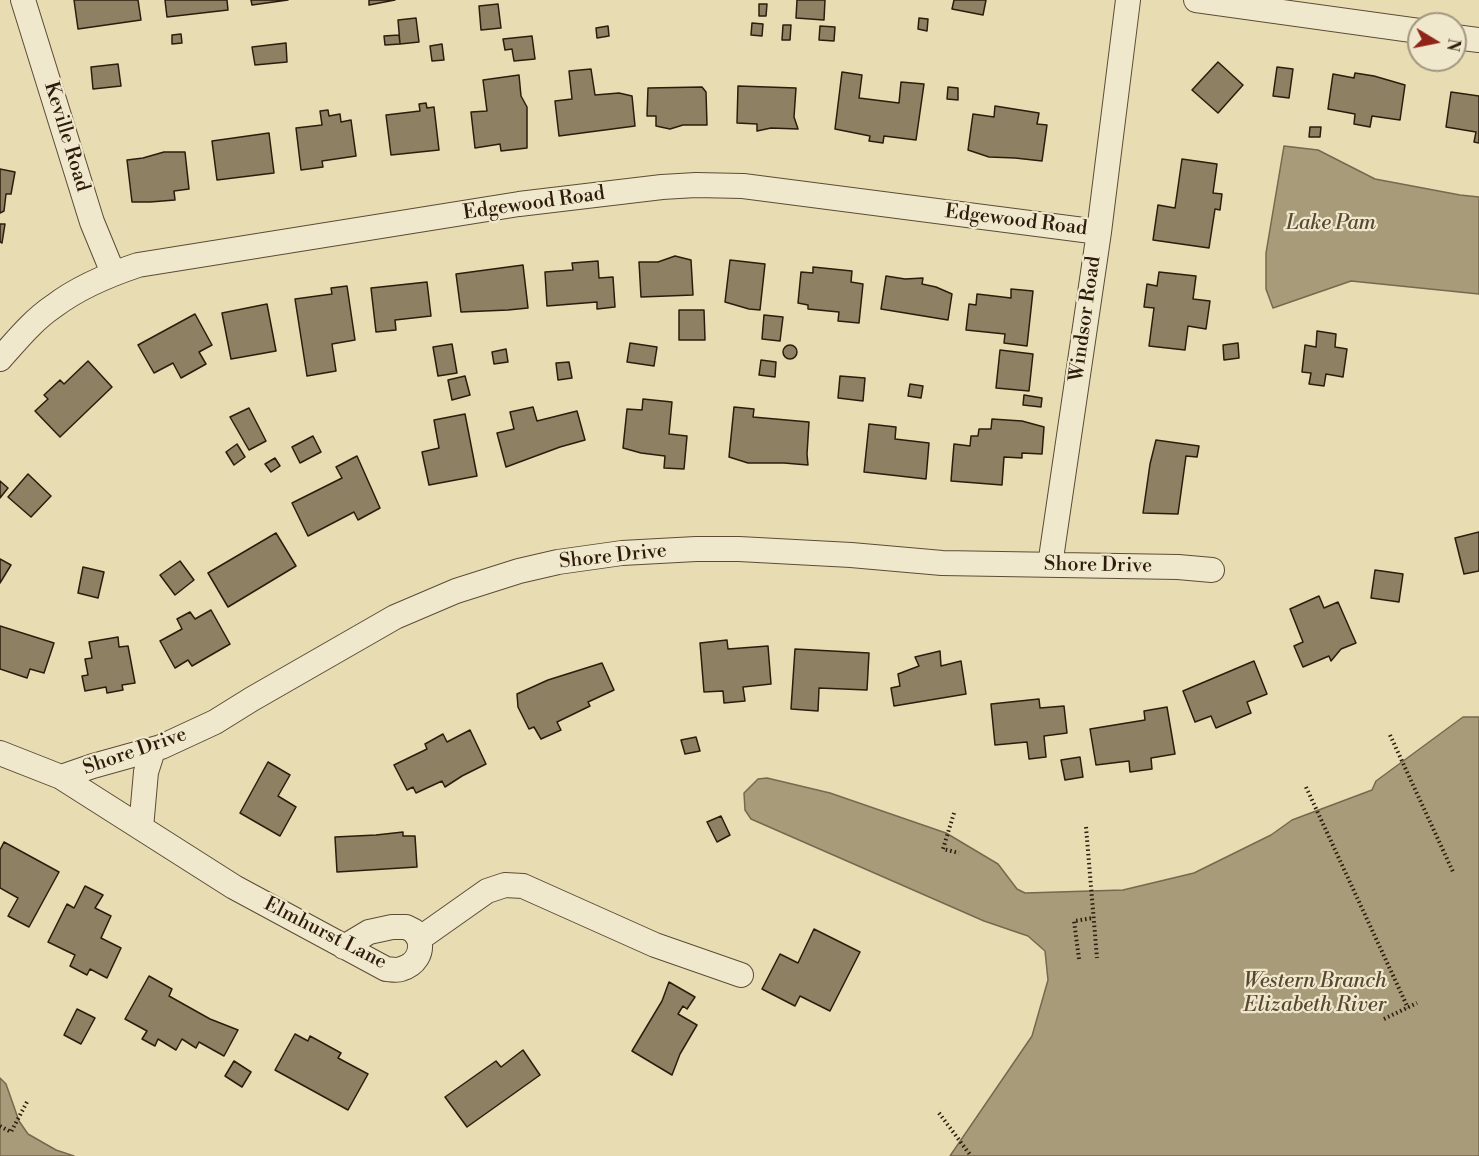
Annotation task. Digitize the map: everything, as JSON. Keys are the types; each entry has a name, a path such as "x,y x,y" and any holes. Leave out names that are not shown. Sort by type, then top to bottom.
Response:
{"street":[{"name":"Keville Road","path":"23,0 92,222 113,273"},
{"name":"Windsor Road","path":"1050,565 1099,232 1128,0"},
{"path":"1196,0 1407,30"},
{"name":"Edgewood Road","path":"0,358 24,332 52,307 76,290 113,273 138,265 519,204 696,185 743,186 1099,232"},
{"name":"Shore Drive","path":"61,777 153,750 215,722 395,616 456,591 519,571 558,562 622,554 740,549 942,563 1178,567 1212,570"},
{"path":"141,828 146,772 153,750"},
{"name":"Elmhurst Lane","path":"0,753 61,777 234,887 386,969 399,970 412,964 419,956 421,947 419,939"},
{"path":"344,947 369,932 392,927 406,927 414,931 419,939 487,891 505,885 523,886 655,945 741,975"}],"path":[{"path":"1390,735 1454,874"},
{"path":"1306,787 1408,1008"},
{"path":"954,813 944,849 959,854"},
{"path":"1086,826 1097,958"},
{"path":"1078,959 1074,921 1094,918"},
{"path":"1384,1019 1418,1003"},
{"path":"0,1126 11,1132 28,1100"},
{"path":"939,1113 971,1156"}],"water":[{"name":"Lake Pam","path":"1284,146 1318,150 1375,179 1479,197 1479,294 1351,281 1273,308 1266,289 1266,253"},
{"name":"Western Branch Elizabeth River","path":"1463,717 1479,717 1479,1156 950,1156 1032,1036 1048,980 1045,951 1028,936 984,921 751,819 745,810 744,793 758,779 767,778 830,793 946,833 998,864 1017,889 1025,893 1123,890 1194,873 1271,835 1292,820 1372,790 1376,781"},
{"path":"0,1078 6,1084 19,1121 28,1134 56,1150 74,1156 0,1156"}],"building":[{"path":"74,0 138,0 141,20 78,29"},
{"path":"165,0 227,0 228,10 167,17"},
{"path":"251,0 288,0 252,5"},
{"path":"369,0 395,0 369,5"},
{"path":"797,0 825,0 824,20 796,18"},
{"path":"954,0 986,0 983,15 952,9"},
{"path":"498,4 501,28 481,30 479,6"},
{"path":"759,4 767,4 766,16 759,16"},
{"path":"416,18 419,42 400,44 398,20"},
{"path":"919,18 928,19 927,31 918,29"},
{"path":"752,23 763,24 762,36 751,35"},
{"path":"783,25 791,25 790,40 782,40"},
{"path":"608,26 609,36 597,38 596,28"},
{"path":"820,26 835,27 834,41 819,40"},
{"path":"181,34 182,43 172,44 172,35"},
{"path":"399,35 400,44 385,45 384,36"},
{"path":"532,36 535,59 514,61 512,49 505,50 503,39"},
{"path":"286,43 287,62 255,65 252,47"},
{"path":"442,44 444,60 432,61 430,46"},
{"path":"1218,62 1243,85 1218,113 1192,90"},
{"path":"118,64 121,86 93,89 91,67"},
{"path":"1277,67 1293,69 1289,98 1273,96"},
{"path":"591,69 595,95 619,93 632,96 635,126 559,136 555,101 572,99 569,71"},
{"path":"842,72 862,75 859,98 899,103 901,82 924,84 916,140 884,136 883,143 869,141 870,136 835,129"},
{"path":"1355,73 1405,85 1400,120 1372,116 1370,127 1354,124 1355,114 1328,109 1333,74 1354,78"},
{"path":"519,75 521,96 527,107 527,148 501,151 500,144 475,148 471,112 487,111 483,80"},
{"path":"738,86 796,88 794,117 798,129 771,128 757,131 757,124 737,123"},
{"path":"702,87 706,92 707,125 683,125 670,129 656,126 656,116 647,116 648,88"},
{"path":"948,87 958,88 958,100 947,99"},
{"path":"1451,92 1479,96 1479,143 1474,142 1476,132 1446,127"},
{"path":"426,103 427,108 434,107 439,150 391,155 386,115 420,111 419,104"},
{"path":"995,106 1039,113 1037,124 1047,125 1042,161 989,157 968,150 973,114 994,117"},
{"path":"328,110 329,116 340,114 341,122 351,120 356,156 322,161 323,167 301,170 296,128 322,125 320,111"},
{"path":"1310,127 1321,127 1320,137 1309,137"},
{"path":"269,133 274,173 217,180 212,141"},
{"path":"164,152 185,152 189,189 174,191 175,200 132,202 127,160"},
{"path":"1182,159 1217,164 1213,193 1222,194 1220,210 1215,209 1209,248 1153,240 1158,205 1175,208"},
{"path":"0,169 15,172 11,194 6,194 4,211 0,213"},
{"path":"0,224 5,224 2,243 0,242"},
{"path":"675,256 691,260 693,295 641,297 639,262 658,262"},
{"path":"730,260 765,264 760,310 725,302"},
{"path":"598,261 599,278 613,277 615,307 597,309 597,302 547,306 545,272 573,270 572,263"},
{"path":"523,265 528,308 461,312 456,274"},
{"path":"813,267 852,271 851,282 863,284 859,323 838,321 839,312 808,309 808,305 798,303 801,272 813,273"},
{"path":"1159,272 1196,276 1193,299 1210,301 1206,329 1188,326 1185,350 1149,346 1154,308 1144,307 1147,284 1157,286"},
{"path":"886,276 905,279 923,278 922,284 952,294 948,320 881,309"},
{"path":"427,282 431,316 395,320 396,330 376,332 371,288"},
{"path":"347,286 355,340 332,344 336,371 307,376 295,299 332,294 331,288"},
{"path":"1011,289 1033,291 1027,346 1004,343 1005,334 966,330 969,304 976,305 977,294 1011,298"},
{"path":"267,304 276,351 231,359 222,313"},
{"path":"679,310 704,310 705,340 679,340"},
{"path":"195,314 212,345 199,352 206,364 181,378 173,363 154,373 138,345"},
{"path":"764,315 783,317 780,341 762,339"},
{"path":"1317,331 1336,334 1335,347 1347,349 1343,377 1326,374 1324,386 1309,384 1311,373 1302,372 1305,345 1316,347"},
{"path":"630,343 657,347 654,366 627,362"},
{"path":"1238,343 1239,358 1224,360 1223,345"},
{"path":"452,344 457,373 438,376 433,347"},
{"path":"790,345 795,347 797,352 795,357 790,359 785,357 783,352 785,347"},
{"path":"506,349 508,362 494,364 492,352"},
{"path":"1000,350 1033,354 1029,391 996,388"},
{"path":"761,360 776,362 775,377 759,375"},
{"path":"88,361 112,387 60,437 35,411 48,399 44,395 60,380 64,384"},
{"path":"569,362 572,378 558,380 556,363"},
{"path":"465,376 470,395 452,400 448,380"},
{"path":"840,376 865,378 863,401 838,398"},
{"path":"910,384 923,386 921,398 908,396"},
{"path":"1024,395 1042,398 1041,407 1023,405"},
{"path":"643,399 672,402 669,434 687,436 684,469 664,468 665,456 623,448 627,409 642,410"},
{"path":"533,407 537,421 577,411 585,440 506,467 497,433 514,429 510,412"},
{"path":"734,407 754,409 753,417 809,422 808,465 748,463 729,457"},
{"path":"249,408 266,441 249,450 230,417"},
{"path":"465,414 477,476 429,485 422,452 439,448 434,420"},
{"path":"992,419 1022,421 1044,427 1042,454 1022,453 1022,458 1004,457 1002,485 951,481 954,444 970,446 971,436 978,436 979,429 991,429"},
{"path":"869,424 896,427 895,439 929,443 926,479 864,472"},
{"path":"313,436 321,452 300,463 292,447"},
{"path":"1156,440 1199,446 1197,457 1186,456 1178,514 1143,513"},
{"path":"237,444 245,457 234,465 226,452"},
{"path":"357,456 380,508 358,520 354,512 308,536 292,503 342,478 336,467"},
{"path":"275,458 280,466 271,472 265,464"},
{"path":"28,474 51,496 31,517 8,497"},
{"path":"0,481 8,488 0,498"},
{"path":"1479,532 1479,571 1464,574 1455,538"},
{"path":"276,533 296,566 228,607 208,573"},
{"path":"0,559 11,565 0,583"},
{"path":"180,561 194,580 175,595 160,575"},
{"path":"83,567 104,572 98,598 78,593"},
{"path":"1375,570 1403,574 1399,602 1371,598"},
{"path":"1319,596 1324,608 1338,602 1356,643 1341,649 1331,661 1329,656 1303,667 1294,646 1303,642 1290,609"},
{"path":"211,610 230,644 192,666 188,660 175,668 160,641 182,629 177,619 190,612 195,619"},
{"path":"0,626 54,643 44,673 30,669 27,678 0,669"},
{"path":"118,637 119,647 128,646 135,683 122,685 123,690 107,693 106,687 85,691 82,676 88,675 85,659 92,658 89,642"},
{"path":"727,640 728,649 768,646 771,684 743,687 745,701 724,703 723,691 704,692 700,643"},
{"path":"795,649 869,653 867,690 819,688 818,711 791,709"},
{"path":"940,651 941,666 961,661 966,694 894,706 891,688 900,686 898,674 919,666 915,657"},
{"path":"1254,661 1267,694 1247,702 1251,713 1216,728 1211,716 1195,722 1183,691"},
{"path":"602,663 614,690 588,702 590,706 557,722 561,730 541,739 534,727 529,729 518,707 517,694 548,680"},
{"path":"1039,699 1040,708 1064,706 1067,733 1044,736 1046,757 1029,759 1027,742 995,745 991,704"},
{"path":"1167,707 1175,754 1151,758 1152,769 1130,772 1129,761 1096,765 1090,729 1145,720 1144,711"},
{"path":"470,730 486,764 445,787 442,781 416,793 413,787 407,790 394,765 427,749 425,744 443,734 447,742"},
{"path":"696,737 700,751 685,754 681,740"},
{"path":"1080,757 1083,777 1065,780 1061,760"},
{"path":"268,762 290,775 278,796 296,807 280,836 240,813"},
{"path":"721,816 730,835 717,842 707,822"},
{"path":"403,832 403,836 415,836 417,867 337,872 335,837"},
{"path":"4,842 59,872 29,927 8,916 18,898 0,888 0,850"},
{"path":"85,886 103,895 95,908 111,916 101,938 121,948 107,978 90,969 87,975 70,966 75,955 48,942 67,904 74,908"},
{"path":"814,929 860,952 830,1011 800,996 795,1006 762,989 780,954 798,963"},
{"path":"149,976 172,989 169,996 210,1019 238,1030 224,1056 199,1042 196,1048 182,1039 176,1050 158,1039 155,1046 142,1039 147,1031 125,1019"},
{"path":"669,982 695,997 687,1009 683,1006 678,1014 697,1025 680,1054 672,1075 632,1051 662,1001"},
{"path":"77,1009 95,1018 81,1044 64,1035"},
{"path":"295,1034 308,1041 310,1036 341,1053 338,1058 368,1074 348,1110 275,1070"},
{"path":"523,1050 540,1075 467,1127 445,1097 496,1061 501,1067"},
{"path":"234,1061 251,1072 242,1087 225,1076"}]}
